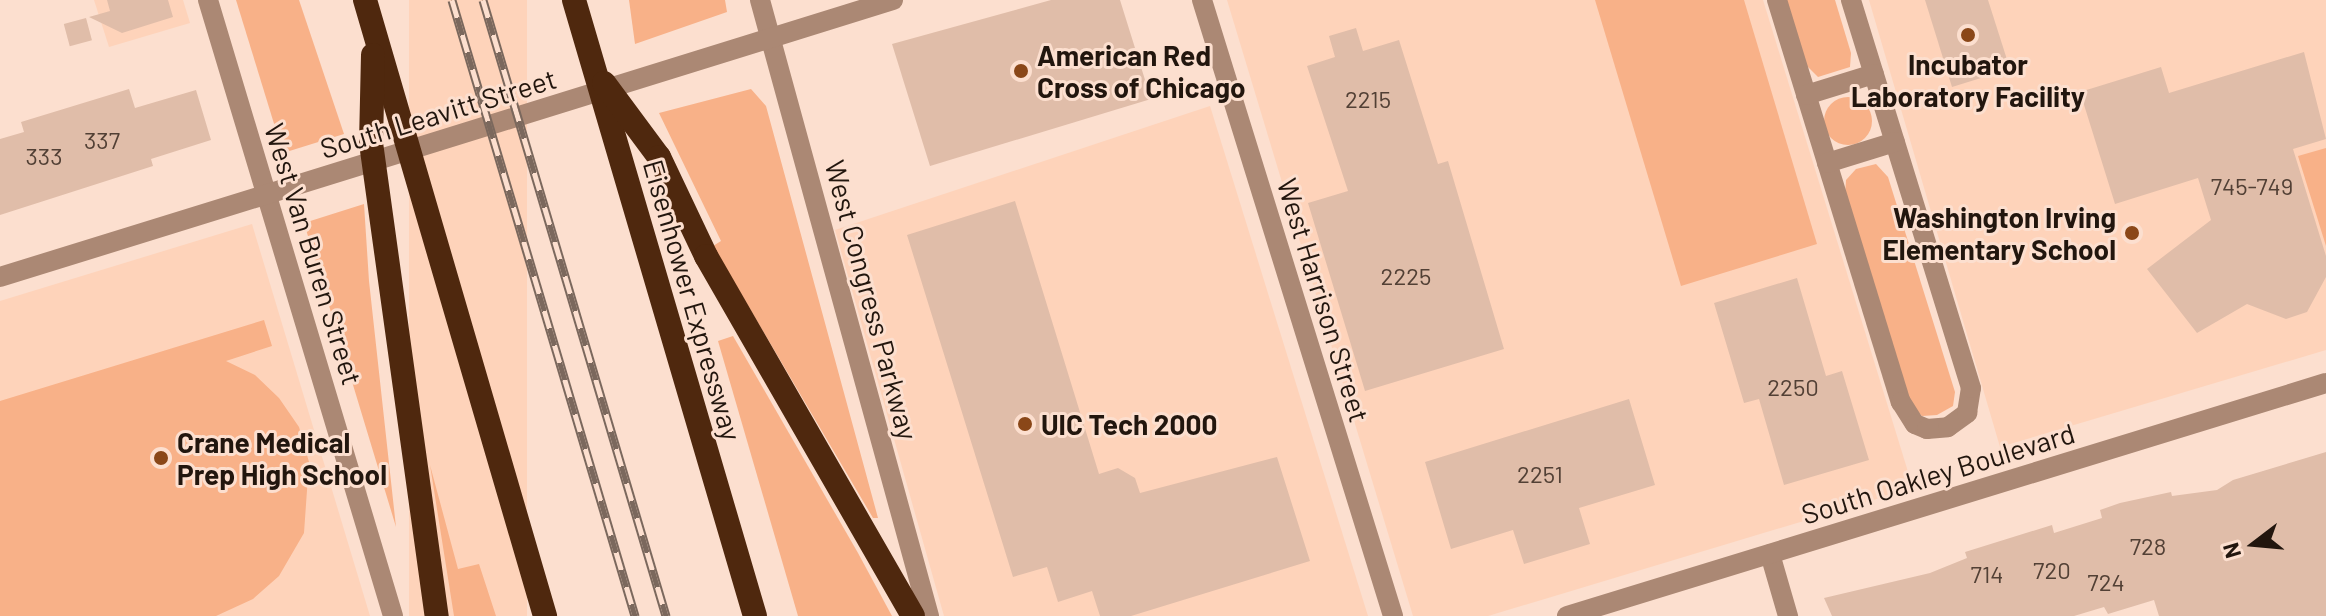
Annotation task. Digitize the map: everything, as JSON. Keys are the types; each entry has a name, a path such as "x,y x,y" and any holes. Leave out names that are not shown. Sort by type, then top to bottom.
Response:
{"highway":[{"path":"365,0 545,616"},
{"name":"Eisenhower Expressway","path":"574,0 755,616"},
{"path":"373,28 371,143 437,616"},
{"path":"595,71 659,157 706,256 913,616"}],"street":[{"name":"West Van Buren Street","path":"208,0 393,616"},
{"name":"West Congress Parkway","path":"760,0 929,616"},
{"name":"South Leavitt Street","path":"0,277 893,0"},
{"name":"West Harrison Street","path":"1202,0 1393,616"},
{"path":"1777,0 1901,402 1915,424 1948,427 1967,413 1971,388 1851,0"},
{"path":"1806,95 1874,74"},
{"path":"1827,163 1895,142"},
{"name":"South Oakley Boulevard","path":"1567,616 2326,383"},
{"path":"1770,554 1788,616"}],"shaded area":[{"path":"94,0 183,0 190,23 109,47"},
{"path":"236,0 299,0 344,134 283,153"},
{"path":"409,0 527,0 527,616 409,616"},
{"path":"629,0 725,0 727,12 635,44"},
{"path":"1227,0 1763,0 1913,488 1488,616 1413,616"},
{"path":"1595,0 1744,0 1817,244 1681,286"},
{"path":"1786,0 1835,0 1851,53 1850,67 1818,77 1807,66"},
{"name":"Washington Irving Elementary School","path":"1869,0 2326,0 2326,350 2000,447"},
{"path":"751,89 766,106 878,518 873,518 713,246 721,241 659,113"},
{"path":"1848,97 1865,104 1872,121 1865,138 1848,145 1831,138 1824,121 1831,104"},
{"path":"1210,106 1368,616 944,616 835,230"},
{"path":"2326,148 2326,246 2298,156"},
{"path":"1876,164 1888,177 1955,392 1953,406 1937,415 1922,416 1910,405 1845,195 1846,180 1856,169"},
{"path":"364,204 369,281 396,527 304,223"},
{"name":"Crane Medical Prep High School","path":"252,224 370,616 0,616 0,301"},
{"name":"Crane Medical Prep High School","path":"264,320 272,346 226,361 255,375 279,398 299,427 309,462 304,533 279,576 253,599 216,616 0,616 0,401"},
{"path":"733,336 892,616 798,616 718,341"},
{"path":"430,465 458,569 479,564 496,616 454,616"}],"building":[{"path":"107,0 168,0 173,17 122,33 89,17 110,11"},
{"name":"American Red Cross of Chicago","path":"1051,0 1120,0 1151,99 930,166 892,44"},
{"name":"Incubator Laboratory Facility","path":"1925,0 1988,0 2010,69 1952,87"},
{"path":"86,18 92,40 70,46 64,24"},
{"path":"1356,28 1363,51 1399,40 1438,164 1448,161 1504,349 1365,391 1308,203 1348,191 1307,66 1335,57 1329,36"},
{"path":"2304,52 2326,139 2293,149 2326,256 2326,277 2307,312 2286,319 2247,304 2197,333 2147,269 2211,220 2198,178 2115,204 2080,92 2161,67 2169,93"},
{"path":"129,89 135,108 196,90 211,140 151,159 153,166 0,215 0,139 24,132 21,122"},
{"name":"UIC Tech 2000","path":"1015,201 1099,474 1118,468 1135,478 1140,493 1277,457 1310,561 1131,616 1100,616 1092,591 1058,602 1047,567 1013,577 907,235"},
{"path":"1797,278 1826,376 1842,371 1869,460 1784,485 1759,399 1744,403 1714,303"},
{"path":"1629,399 1655,485 1579,508 1590,544 1524,564 1513,530 1451,549 1425,462"},
{"path":"2326,452 2326,616 2159,616 2154,600 2108,614 2104,607 2074,616 1832,616 1824,598 1930,573 1967,558 1965,552 2052,525 2054,533 2102,518 2100,510 2120,503 2171,492 2172,496 2217,490 2233,480"}],"railway":[{"path":"452,0 635,616"},
{"path":"483,0 666,616"}],"place":[{"name":"Incubator Laboratory Facility","path":"1968,35"},
{"name":"American Red Cross of Chicago","path":"1021,71"},
{"name":"Washington Irving Elementary School","path":"2132,233"},
{"name":"UIC Tech 2000","path":"1025,424"},
{"name":"Crane Medical Prep High School","path":"161,458"}]}
